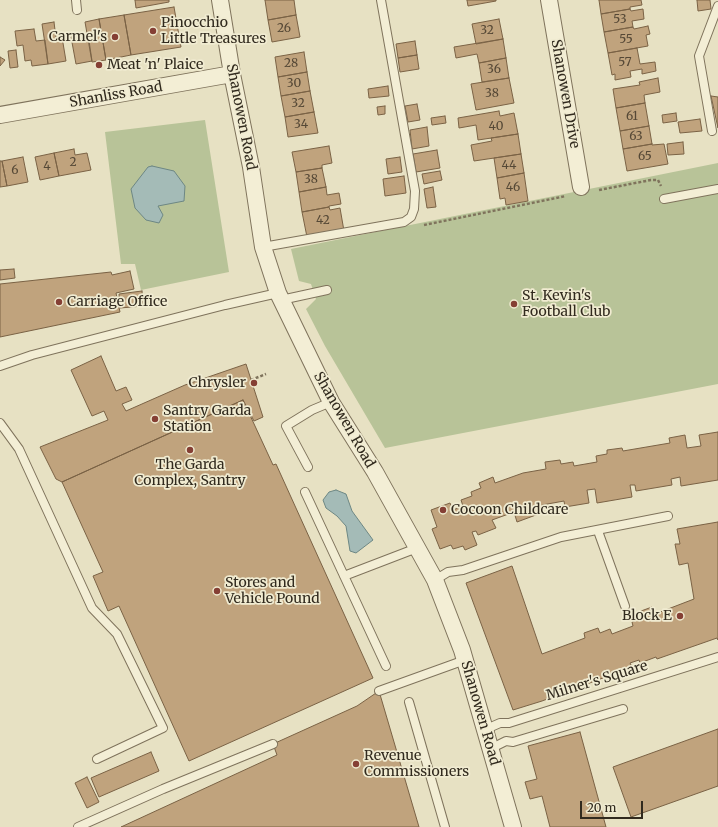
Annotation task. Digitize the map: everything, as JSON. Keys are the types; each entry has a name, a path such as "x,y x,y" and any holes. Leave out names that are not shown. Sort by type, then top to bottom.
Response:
{"street":[{"name":"Shanowen Road","path":"220,0 232,74 251,167 263,247 279,296 330,402 375,472 435,580 465,660 513,827"},
{"name":"Shanowen Drive","path":"549,0 577,191"},
{"name":"Shanliss Road","path":"0,115 232,74"}],"lane":[{"path":"76,0 77,10"},
{"path":"263,247 404,222 411,217 414,209 414,191 381,0"},
{"path":"712,131 699,56 718,6"},
{"path":"664,199 718,189"},
{"path":"0,366 32,355 230,304 327,290"},
{"path":"308,467 286,426 312,410 330,402"},
{"path":"0,423 19,450 92,608 117,634 163,728 97,759"},
{"path":"305,492 386,666"},
{"path":"435,580 448,572 463,570 561,537 598,531 668,516"},
{"path":"598,531 625,606"},
{"path":"344,576 417,548"},
{"name":"Milner's Square","path":"484,730 500,722 509,722 718,657"},
{"path":"379,691 465,660"},
{"path":"409,702 445,827"},
{"path":"490,749 506,741 512,742 623,709"},
{"path":"78,827 163,789 274,744"}],"path":[{"path":"597,190 654,180"},
{"path":"419,226 577,191"},
{"path":"251,380 266,374"}],"green space":[{"path":"205,120 229,272 141,290 135,264 121,264 105,132"},
{"name":"St. Kevin's Football Club","path":"718,163 718,384 385,448 325,346 306,309 316,299 311,284 299,281 291,249"}],"water":[{"path":"152,166 174,171 185,186 184,201 158,206 163,215 159,223 146,220 135,208 131,189 148,167"},
{"path":"336,490 346,494 352,511 373,540 356,553 350,551 346,526 337,516 326,508 323,500 329,492"}],"building":[{"path":"135,0 169,0 169,2 136,8"},
{"path":"265,0 294,0 296,15 268,20"},
{"path":"467,0 496,0 496,1 468,6"},
{"path":"599,0 641,0 642,5 630,7 630,9 601,14"},
{"path":"697,0 710,0 711,9 698,11"},
{"name":"Pinocchio Little Treasures","path":"174,7 181,47 131,55 124,15"},
{"path":"630,9 631,11 643,9 644,19 632,21 633,27 604,32 601,14"},
{"name":"Carmel's","path":"124,15 131,55 106,60 99,19"},
{"path":"296,15 300,37 272,42 268,20"},
{"path":"99,19 106,60 92,62 85,22"},
{"path":"499,19 503,39 476,44 472,24"},
{"path":"54,22 56,38 62,37 66,61 48,64 42,24"},
{"path":"648,26 650,34 646,35 648,46 608,53 604,32"},
{"path":"34,29 36,41 45,40 48,64 32,66 31,60 25,61 23,45 17,46 15,31"},
{"path":"88,34 92,61 76,64 71,37"},
{"path":"503,39 506,58 479,63 477,54 456,58 454,47"},
{"path":"415,41 417,55 398,58 396,44"},
{"path":"637,48 640,64 655,62 656,71 642,74 642,69 630,71 631,77 615,80 615,74 612,75 608,53"},
{"path":"16,50 18,67 10,68 8,51"},
{"path":"304,52 307,72 278,77 275,57"},
{"path":"417,55 419,69 400,72 398,58"},
{"path":"0,57 5,60 0,66"},
{"path":"506,58 509,78 482,82 479,63"},
{"path":"307,72 310,91 281,96 278,77"},
{"path":"509,78 514,103 476,110 471,84"},
{"path":"658,78 660,92 644,95 645,103 616,108 613,89 640,85 639,82"},
{"path":"388,86 389,96 369,98 368,89"},
{"path":"310,91 314,112 285,117 281,96"},
{"path":"711,96 718,97 718,128"},
{"path":"645,103 649,126 620,131 616,108"},
{"path":"417,104 420,120 408,122 405,106"},
{"path":"385,106 385,114 378,115 377,107"},
{"path":"499,111 500,116 514,113 518,134 478,140 476,125 459,128 458,118"},
{"path":"314,112 318,133 288,137 285,117"},
{"path":"676,113 677,121 663,123 662,115"},
{"path":"445,116 446,123 432,125 431,118"},
{"path":"700,119 702,131 680,133 678,122"},
{"path":"649,126 652,144 623,149 620,131"},
{"path":"427,127 429,146 412,149 410,130"},
{"path":"518,134 521,154 474,161 471,145 492,141 491,138"},
{"path":"683,142 684,154 668,155 667,144"},
{"path":"652,144 664,144 668,164 627,171 623,149"},
{"path":"329,146 332,163 322,165 322,168 296,172 292,152"},
{"path":"74,149 75,155 87,153 91,170 59,176 54,153"},
{"path":"437,150 440,168 416,172 413,154"},
{"path":"54,153 59,176 40,180 35,157"},
{"path":"521,154 524,173 497,178 494,158"},
{"path":"23,157 28,182 7,186 2,161"},
{"path":"400,157 402,172 388,174 386,159"},
{"path":"0,161 2,161 7,186 0,187"},
{"path":"322,168 326,187 299,192 296,172"},
{"path":"440,171 442,180 424,184 422,174"},
{"path":"524,173 528,201 506,205 505,198 500,199 497,178"},
{"path":"404,176 406,193 385,196 383,179"},
{"path":"326,187 327,195 339,193 341,204 302,212 299,192"},
{"path":"433,187 436,207 427,208 424,189"},
{"path":"329,207 330,210 340,208 344,231 307,237 302,212"},
{"path":"14,269 15,278 0,280 0,270"},
{"name":"Carriage Office","path":"130,271 134,289 116,293 120,312 0,337 0,284 111,272 112,275"},
{"path":"142,291 143,306 120,308 119,294"},
{"name":"Santry Garda Station","path":"101,356 116,391 126,387 132,400 122,404 126,411 185,385 246,364 263,417 254,421 243,400 62,482 56,479 40,447 108,420 104,411 92,416 71,370"},
{"name":"Stores and Vehicle Pound","path":"243,400 273,465 276,464 373,678 189,761 119,606 108,611 93,576 103,572 62,482"},
{"path":"718,432 718,480 681,486 680,477 671,479 672,485 636,491 635,485 630,485 632,497 597,503 595,489 587,490 589,503 565,507 564,501 542,505 544,512 517,522 514,512 492,520 496,528 478,535 476,531 472,532 477,545 465,550 463,546 453,549 451,545 440,549 432,529 437,527 431,510 450,503 453,510 463,506 461,500 472,496 471,492 481,488 479,483 493,477 495,483 523,473 546,469 545,462 560,460 561,464 573,462 574,466 597,462 596,456 607,454 607,450 622,448 623,451 670,443 669,438 685,435 687,448 701,446 699,435"},
{"name":"Block E","path":"718,522 718,640 717,638 657,659 656,657 640,663 639,660 630,663 632,667 542,701 513,710 466,583 512,566 542,654 585,638 584,633 598,628 600,633 610,629 612,634 633,626 632,622 643,617 641,611 652,607 655,614 694,599 688,563 679,565 675,544 680,544 677,529"},
{"name":"Revenue Commissioners","path":"379,691 419,827 121,827 277,755 273,744 357,706"},
{"path":"718,729 718,786 631,817 613,767"},
{"path":"580,732 606,827 550,827 542,796 530,799 525,782 537,779 528,746"},
{"path":"151,752 159,771 99,797 91,778"},
{"path":"87,777 99,802 87,808 75,783"}],"place":[{"name":"Pinocchio Little Treasures","path":"153,31"},
{"name":"Carmel's","path":"115,37"},
{"name":"Meat 'n' Plaice","path":"99,65"},
{"name":"Carriage Office","path":"59,302"},
{"name":"St. Kevin's Football Club","path":"514,304"},
{"name":"Chrysler","path":"254,383"},
{"name":"Santry Garda Station","path":"155,419"},
{"name":"The Garda Complex, Santry","path":"190,450"},
{"name":"Cocoon Childcare","path":"443,510"},
{"name":"Stores and Vehicle Pound","path":"217,591"},
{"name":"Block E","path":"680,616"},
{"name":"Revenue Commissioners","path":"356,764"}]}
